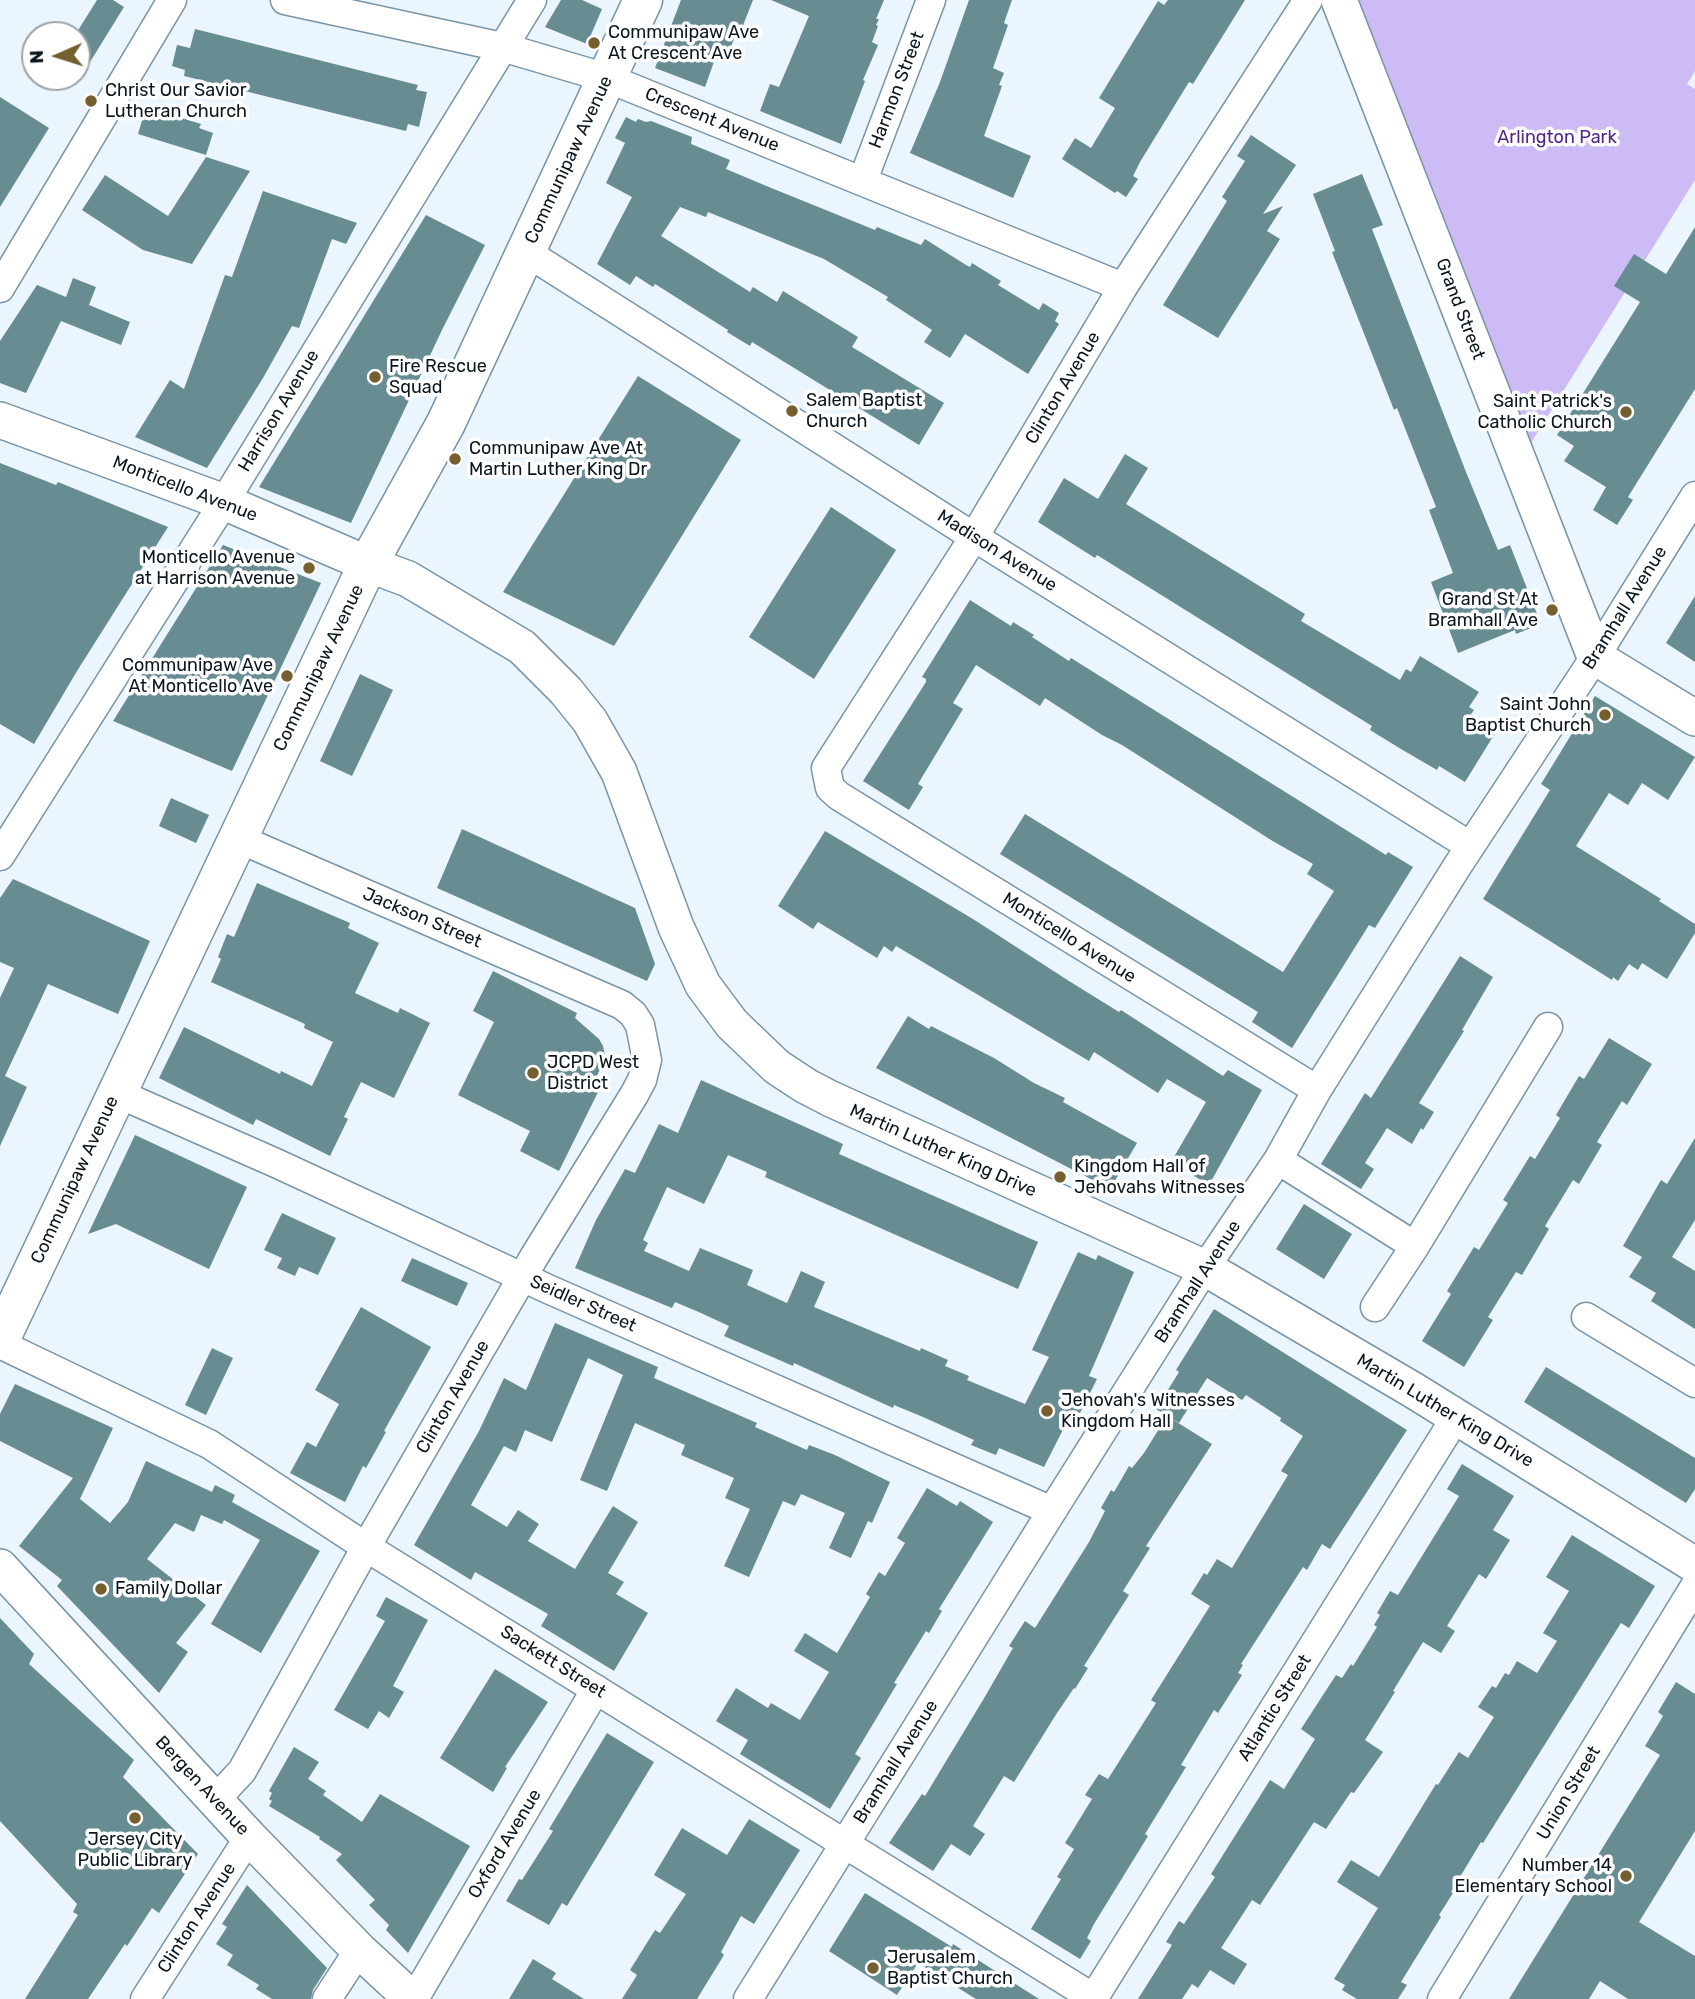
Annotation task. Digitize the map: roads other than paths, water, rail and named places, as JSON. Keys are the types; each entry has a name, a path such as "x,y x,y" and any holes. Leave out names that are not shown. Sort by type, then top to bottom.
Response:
{"main road":[{"name":"Communipaw Avenue","path":"0,1342 368,565 446,423 643,0"}],"street":[{"path":"0,288 172,0"},
{"name":"Crescent Avenue","path":"285,0 502,47 607,78 1123,287"},
{"name":"Harrison Avenue","path":"0,856 224,502 532,0"},
{"name":"Harmon Street","path":"863,180 931,0"},
{"name":"Clinton Avenue","path":"827,779 826,768 834,754 974,537 1123,287 1308,0"},
{"name":"Grand Street","path":"1339,0 1595,657"},
{"name":"Madison Avenue","path":"526,252 974,537 1470,846"},
{"name":"Monticello Avenue","path":"0,420 224,502 368,565"},
{"name":"Bramhall Avenue","path":"748,1999 1205,1268 1278,1160 1317,1090 1470,846 1595,657 1695,496"},
{"name":"Martin Luther King Drive","path":"368,565 408,579 522,647 566,691 590,721 619,772 676,927 703,985 732,1024 777,1067 831,1100 1205,1268 1456,1417 1695,1565"},
{"path":"1595,657 1695,718"},
{"name":"Monticello Avenue","path":"827,779 830,788 839,796 1317,1090"},
{"name":"Jackson Street","path":"237,838 608,998"},
{"name":"Clinton Avenue","path":"215,1800 242,1771 366,1546 522,1277 642,1080 647,1060 640,1026 633,1014 622,1004 608,998"},
{"path":"1375,1307 1548,1027"},
{"name":"Seidler Street","path":"117,1093 522,1277 1052,1511"},
{"path":"1278,1160 1415,1246"},
{"path":"1586,1317 1695,1383"},
{"name":"Sackett Street","path":"0,1342 209,1444 366,1546 1094,1999"},
{"name":"Atlantic Street","path":"1094,1999 1456,1417"},
{"name":"Bergen Avenue","path":"0,1567 249,1837 359,1950 413,1999"},
{"name":"Union Street","path":"1442,1999 1695,1586"},
{"name":"Oxford Avenue","path":"413,1999 596,1689"},
{"name":"Clinton Avenue","path":"145,1999 249,1837"},
{"path":"327,1999 359,1950"}],"place":[{"name":"Communipaw Ave At Crescent Ave","path":"594,43"},
{"name":"Christ Our Savior Lutheran Church","path":"91,101"},
{"name":"Fire Rescue Squad","path":"375,377"},
{"name":"Salem Baptist Church","path":"792,411"},
{"name":"Saint Patrick's Catholic Church","path":"1626,412"},
{"name":"Communipaw Ave At Martin Luther King Dr","path":"455,459"},
{"name":"Monticello Avenue at Harrison Avenue","path":"309,568"},
{"name":"Grand St At Bramhall Ave","path":"1552,610"},
{"name":"Communipaw Ave At Monticello Ave","path":"287,676"},
{"name":"Saint John Baptist Church","path":"1605,715"},
{"name":"JCPD West District","path":"533,1073"},
{"name":"Kingdom Hall of Jehovahs Witnesses","path":"1060,1177"},
{"name":"Jehovah's Witnesses Kingdom Hall","path":"1047,1411"},
{"name":"Family Dollar","path":"101,1589"},
{"name":"Jersey City Public Library","path":"135,1818"},
{"name":"Number 14 Elementary School","path":"1626,1876"},
{"name":"Jerusalem Baptist Church","path":"873,1968"}],"park label":[{"name":"Arlington Park","path":"1557,138"}]}
